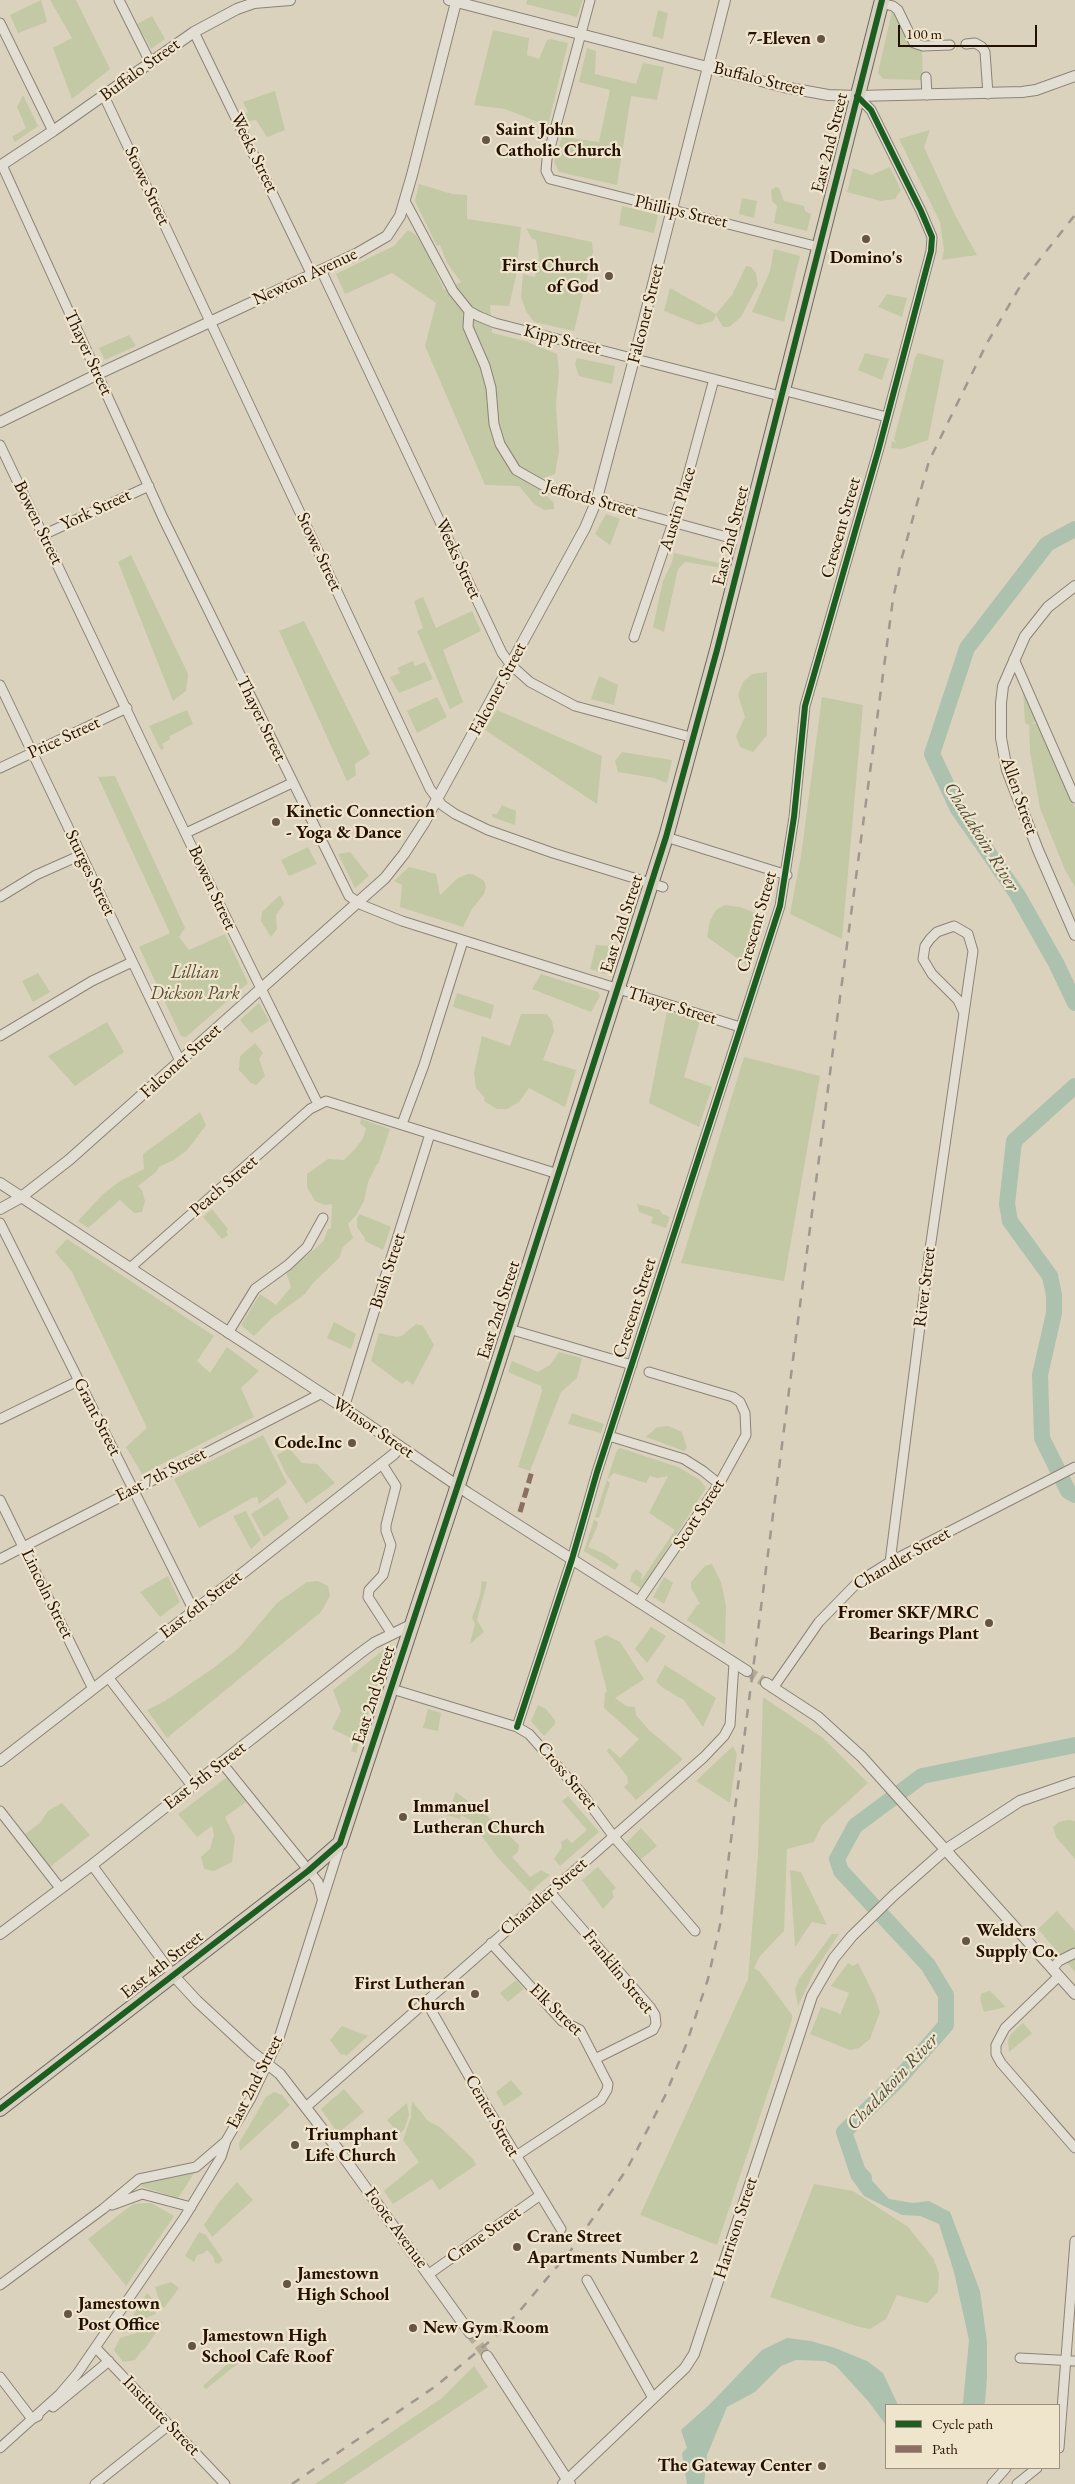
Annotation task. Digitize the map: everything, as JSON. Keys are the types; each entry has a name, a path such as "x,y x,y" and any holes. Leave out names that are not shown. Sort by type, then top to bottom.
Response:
{"main road":[{"name":"East 2nd Street","path":"340,1843 509,1329 616,988 657,885 666,837 745,542 881,2"},
{"name":"East 4th Street","path":"0,2109 308,1872 340,1843"}],"street":[{"path":"119,0 150,62"},
{"name":"Buffalo Street","path":"1,165 53,132 194,32 253,2 290,0"},
{"path":"581,33 590,0"},
{"name":"Falconer Street","path":"0,1209 20,1198 69,1160 385,878 404,854 438,799 585,528 596,502 724,0"},
{"name":"Buffalo Street","path":"453,1 784,87 828,95 988,94 1034,90 1075,76"},
{"name":"Newton Avenue","path":"0,422 98,374 316,273 387,236 400,216 405,201 453,1"},
{"path":"881,2 896,8 910,38 917,45 950,45"},
{"path":"0,23 53,132"},
{"name":"Weeks Street","path":"194,32 316,273 502,653 518,673 530,682 575,706 694,738"},
{"name":"Phillips Street","path":"581,33 548,153 546,172 550,179 819,247"},
{"path":"966,44 975,43 982,47 985,52 988,94"},
{"path":"926,77 927,95"},
{"name":"Stowe Street","path":"104,96 428,786 438,799 455,814 488,830 552,853 657,885"},
{"name":"Crescent Street","path":"517,1727 780,906 787,875 805,706 887,417 931,250 932,237 921,211 871,110 857,96"},
{"name":"Thayer Street","path":"1,165 149,486 292,783 349,896 357,902 402,922 740,1028"},
{"name":"Kipp Street","path":"405,201 453,291 469,311 495,323 714,379 887,417"},
{"name":"Jeffords Street","path":"469,311 468,326 487,373 491,388 494,424 500,444 508,460 520,474 538,484 596,502 745,542"},
{"name":"Austin Place","path":"634,637 674,522 714,379"},
{"name":"Bowen Street","path":"0,445 318,1104"},
{"name":"York Street","path":"43,535 149,486"},
{"name":"Allen Street","path":"1075,586 1037,618 1025,636 1003,686 1001,703 1001,738 1007,770 1038,850 1075,935"},
{"path":"1014,659 1075,798"},
{"name":"Sturges Street","path":"0,685 180,1061"},
{"name":"Price Street","path":"0,768 127,708"},
{"path":"186,832 292,783"},
{"path":"666,837 787,875"},
{"path":"0,897 36,875 81,855"},
{"name":"River Street","path":"890,1562 928,1263 973,951 968,934 954,926 937,932 928,940 923,953 923,959 932,974 958,1000 964,1013"},
{"path":"402,1124 424,1066 463,941"},
{"path":"0,1036 92,981 132,962"},
{"path":"318,1104 332,1102 558,1174"},
{"name":"Peach Street","path":"130,1268 318,1104"},
{"name":"Bush Street","path":"344,1408 430,1134"},
{"name":"Winsor Street","path":"0,1183 20,1198 344,1408 458,1486 747,1671"},
{"path":"228,1332 255,1289 288,1265 307,1248 323,1218"},
{"name":"Grant Street","path":"0,1223 194,1611"},
{"path":"509,1329 632,1365"},
{"name":"Scott Street","path":"638,1602 719,1484 746,1435 747,1421 740,1402 733,1397 649,1372"},
{"path":"0,1419 78,1381"},
{"name":"East 7th Street","path":"0,1558 322,1394"},
{"path":"609,1436 684,1459 704,1471 719,1484"},
{"name":"East 6th Street","path":"0,1761 382,1464 400,1447"},
{"path":"382,1464 396,1486 386,1525 391,1545 383,1575 369,1590 368,1597 392,1634"},
{"name":"Chandler Street","path":"769,1685 833,1606 858,1582 890,1562 1073,1468"},
{"name":"Lincoln Street","path":"0,1500 93,1689"},
{"name":"East 5th Street","path":"0,1934 92,1865 359,1654 413,1624"},
{"name":"Chandler Street","path":"306,2106 704,1757 724,1736 730,1725 734,1663"},
{"path":"108,1677 192,1786"},
{"path":"769,1685 818,1717 862,1757 875,1774 1055,1972 1073,1988"},
{"name":"Cross Street","path":"392,1689 517,1727 534,1738 584,1795 614,1837 695,1931"},
{"path":"222,1763 308,1872 318,1882 322,1902"},
{"path":"945,1850 1020,1801 1075,1782"},
{"path":"0,1811 60,1888"},
{"name":"East 2nd Street","path":"0,2448 72,2380 96,2348 191,2207 221,2156 226,2141 267,2066 287,2017 340,1843"},
{"name":"Harrison Street","path":"567,2483 686,2368 694,2354 812,1996 834,1958 852,1936 894,1895 945,1850"},
{"path":"92,1865 173,1975"},
{"name":"Franklin Street","path":"550,1892 650,2007 655,2016 656,2024 653,2030 595,2058"},
{"name":"Elk Street","path":"491,1943 562,2021 580,2030 595,2058"},
{"path":"1075,1954 1059,1962 1055,1972 1005,2028 996,2045 996,2054 1001,2063 1075,2148"},
{"name":"Foote Avenue","path":"173,1975 197,2001 267,2066 280,2074 306,2106 470,2333"},
{"name":"Center Street","path":"426,2001 539,2196 561,2229"},
{"path":"516,2156 597,2103 605,2095 608,2084 595,2058"},
{"path":"0,2285 103,2209 139,2179 196,2167 211,2156 226,2141"},
{"path":"103,2209 126,2198 142,2194 191,2207"},
{"name":"Crane Street","path":"429,2274 539,2196"},
{"path":"1060,2436 1071,2361 1075,2241"},
{"path":"587,2280 654,2398"},
{"name":"Institute Street","path":"96,2348 225,2484"},
{"path":"487,2356 567,2483"},
{"path":"1020,2358 1071,2361"},
{"name":"East 2nd Street","path":"32,2419 46,2412 109,2361"},
{"path":"0,2377 32,2419"},
{"path":"95,2484 169,2425"},
{"path":"1017,2484 1036,2469"},
{"path":"992,2484 1002,2470"}],"green space":[{"path":"41,0 47,22 18,33 10,15"},
{"path":"50,0 76,0 110,69 72,99 53,48 72,38"},
{"path":"527,0 583,0 577,17 526,4"},
{"path":"658,10 668,13 663,39 652,36"},
{"path":"892,11 898,17 906,40 911,46 922,50 923,80 883,79 878,73"},
{"path":"152,16 165,39 151,49 137,24"},
{"path":"493,30 529,38 527,55 539,59 547,40 551,39 568,43 548,126 505,109 474,105"},
{"path":"587,48 596,51 595,74 636,84 643,63 664,67 657,100 631,96 617,185 559,172 554,162 562,137 599,142 610,90 579,82"},
{"path":"275,91 285,130 267,137 256,120 244,122 240,116 248,112 243,102"},
{"path":"23,95 38,126 15,142 12,137 26,128 17,107"},
{"path":"930,130 924,147 955,215 977,255 942,260 944,250 940,222 899,139"},
{"path":"890,167 901,190 895,199 881,201 847,192 853,168 871,175"},
{"path":"419,184 452,194 467,195 467,219 521,227 516,276 509,306 490,305 492,333 525,341 557,354 559,372 556,405 559,451 555,474 532,482 554,503 554,509 544,510 534,504 519,486 485,485 425,346 436,303 392,273 345,294 336,274 394,246 408,230 416,235 429,256 444,290 461,282 447,263 440,245 437,246 415,201"},
{"path":"776,187 779,188 784,201 804,206 805,211 811,214 807,231 774,223 777,206 772,201 771,190"},
{"path":"742,198 757,201 754,218 739,214"},
{"path":"622,206 658,215 654,233 619,225"},
{"path":"526,228 592,242 593,252 574,331 534,322 526,311 521,297 523,274 535,277 539,258 536,240 532,239"},
{"path":"774,249 800,256 784,322 752,312 770,271"},
{"path":"746,266 751,267 756,273 758,285 741,317 729,327 723,327 716,315 713,321 699,325 664,311 670,288 716,314 732,295"},
{"path":"887,294 907,298 902,317 878,307"},
{"path":"129,335 136,346 105,360 99,348"},
{"path":"865,353 889,359 882,380 858,370"},
{"path":"918,353 944,360 928,440 902,449 891,448 892,441 896,443 894,439 915,358"},
{"path":"577,358 615,366 612,384 579,376 575,364"},
{"path":"606,514 620,519 610,545 595,534"},
{"path":"674,553 723,564 722,568 685,562 678,569 664,632 653,627 663,581"},
{"path":"131,555 188,674 186,691 173,701 118,562"},
{"path":"423,597 436,628 472,611 481,631 443,650 463,702 450,709 417,631 423,628 414,601"},
{"path":"304,621 370,754 355,764 356,775 347,781 279,631"},
{"path":"413,661 415,666 425,662 433,679 399,693 390,677 400,673 397,668"},
{"path":"767,672 767,735 753,752 740,747 736,736 745,717 738,695 743,682 752,674"},
{"path":"599,676 618,685 614,705 591,699"},
{"path":"1023,689 1037,720 1031,724 1039,723 1075,808 1075,887 1065,870 1040,808 1030,752 1029,725 1025,723"},
{"path":"437,697 447,717 417,733 407,711"},
{"path":"822,697 863,705 842,939 790,914 801,856"},
{"path":"187,710 193,724 170,736 170,739 162,744 164,748 161,750 149,726"},
{"path":"497,710 602,756 597,804 485,730"},
{"path":"622,752 672,760 667,783 654,778 618,772 615,761"},
{"name":"Lillian Dickson Park","path":"115,776 185,928 179,937 189,950 225,934 248,983 186,1037 181,1036 139,947 170,933 98,777"},
{"path":"502,805 516,811 515,825 492,817 492,814 497,814"},
{"path":"308,847 317,864 289,876 281,860"},
{"path":"350,852 369,876 355,888 338,854"},
{"path":"409,867 436,874 440,895 458,878 468,874 473,874 484,881 486,887 484,894 472,909 463,927 400,907 402,885 394,881"},
{"path":"280,895 284,904 276,915 277,929 271,937 261,921 262,912"},
{"path":"725,905 740,907 766,917 751,968 707,937 710,921 716,910"},
{"path":"596,945 614,946 605,974 590,969"},
{"path":"38,973 50,992 33,1002 22,981"},
{"path":"541,974 598,992 600,996 591,1012 532,989"},
{"path":"457,993 494,1005 491,1019 453,1007"},
{"path":"259,1003 269,1021 251,1033 240,1020"},
{"path":"667,1011 700,1020 684,1077 712,1087 699,1127 649,1103"},
{"path":"521,1014 547,1014 552,1021 554,1031 543,1060 576,1070 565,1107 529,1088 519,1102 507,1109 497,1109 484,1101 485,1098 476,1088 474,1073 482,1036 510,1046"},
{"path":"107,1022 124,1052 75,1086 48,1056"},
{"path":"255,1043 263,1053 259,1059 265,1076 256,1085 251,1083 239,1070 240,1056"},
{"path":"744,1057 820,1076 784,1281 681,1263"},
{"path":"200,1112 206,1125 186,1151 174,1160 159,1167 156,1172 138,1186 142,1190 145,1201 142,1212 134,1213 120,1200 88,1228 78,1221 102,1195 120,1181 144,1169 143,1154"},
{"path":"361,1119 390,1129 378,1164 368,1182 364,1201 348,1224 353,1238 343,1247 339,1258 312,1284 305,1294 271,1319 254,1336 241,1325 260,1294 276,1305 291,1287 286,1272 316,1248 324,1240 328,1229 331,1228 332,1204 325,1205 315,1201 307,1187 307,1174 328,1159 344,1160 356,1148 363,1138 366,1128 360,1124"},
{"path":"637,1204 660,1210 662,1214 670,1217 666,1228 651,1223 653,1217 639,1212"},
{"path":"212,1209 228,1229 226,1231 228,1235 222,1239 203,1217"},
{"path":"360,1214 391,1227 383,1250 365,1241 357,1227 357,1218"},
{"path":"67,1239 214,1336 197,1361 210,1373 227,1347 259,1371 241,1388 254,1417 142,1474 126,1447 147,1428 72,1272 55,1252"},
{"path":"334,1322 356,1334 351,1349 327,1338"},
{"path":"416,1324 423,1326 434,1345 413,1385 407,1380 402,1384 371,1361 379,1333 397,1337 403,1335"},
{"path":"559,1352 582,1358 577,1378 561,1392 530,1471 518,1467 542,1391 541,1386 508,1372 512,1361 538,1372 550,1365"},
{"path":"572,1413 604,1424 601,1433 568,1424"},
{"path":"668,1426 682,1432 687,1448 684,1451 646,1437 657,1427"},
{"path":"263,1435 287,1483 259,1504 257,1497 252,1498 199,1528 174,1479"},
{"path":"289,1448 302,1463 317,1464 335,1483 306,1504 285,1472 277,1455"},
{"path":"620,1448 678,1467 700,1480 706,1488 642,1589 630,1581 632,1574 636,1569 642,1574 641,1581 675,1530 649,1513 668,1476 657,1478 650,1476 646,1483 614,1473 607,1480 617,1450"},
{"path":"607,1480 610,1483 599,1518 595,1517"},
{"path":"278,1497 289,1518 264,1537 251,1514"},
{"path":"246,1511 261,1540 251,1549 233,1516"},
{"path":"594,1520 598,1522 597,1527 588,1547 603,1553 619,1564 615,1570 584,1551"},
{"path":"712,1564 721,1582 726,1606 725,1645 687,1620 697,1605 700,1604 691,1588 691,1582 705,1566"},
{"path":"168,1576 180,1602 160,1617 140,1592"},
{"path":"664,1577 673,1583 664,1604 653,1597"},
{"path":"318,1581 328,1586 330,1596 321,1612 167,1738 147,1710 165,1701 239,1648 277,1603 307,1582"},
{"path":"482,1581 487,1582 477,1620 484,1632 470,1644 475,1624 472,1618 480,1595"},
{"path":"651,1627 666,1636 647,1663 635,1649"},
{"path":"606,1635 620,1642 644,1679 615,1698 626,1706 635,1707 636,1715 649,1730 683,1759 636,1800 624,1787 628,1783 627,1776 607,1751 609,1748 620,1758 639,1739 604,1708 605,1693 607,1691 594,1641"},
{"path":"391,1644 356,1753 351,1751 355,1740 332,1729 341,1711 333,1690"},
{"path":"665,1665 716,1698 703,1727 684,1700 663,1688 656,1681"},
{"path":"763,1697 823,1738 868,1783 822,1825 814,1842 787,1849 784,1931 760,1956 754,1968 760,1972 792,2015 792,2020 717,2245 640,2215 748,1979 758,1855"},
{"path":"538,1705 546,1709 555,1720 555,1724 544,1736 531,1721"},
{"path":"428,1709 441,1713 438,1731 423,1728"},
{"path":"733,1746 737,1754 730,1803 696,1781"},
{"path":"227,1777 246,1802 225,1817 235,1838 232,1862 214,1871 204,1869 201,1857 210,1849 214,1835 212,1826 197,1837 178,1814"},
{"path":"456,1792 495,1822 519,1845 518,1852 512,1857 530,1877 541,1870 550,1875 530,1892 498,1858 470,1820 461,1815 460,1819 447,1815"},
{"path":"568,1796 599,1832 560,1866 554,1859 562,1847 561,1842 567,1838 572,1843 587,1830 562,1801"},
{"path":"62,1803 90,1835 50,1867 25,1834 40,1823 48,1811"},
{"path":"1075,1821 1075,1859 1056,1837 1053,1827 1059,1822"},
{"path":"641,1828 657,1846 640,1860 626,1843"},
{"path":"598,1867 616,1888 612,1891 614,1897 603,1909 582,1880"},
{"path":"790,1870 801,1872 827,1925 812,1922 795,1947"},
{"path":"1057,1911 1075,1931 1075,1972 1038,1929"},
{"path":"832,1934 839,1934 814,1972 798,2006 795,1990 799,1979"},
{"path":"848,1963 853,1966 858,1963 875,1997 880,2012 870,2039 859,2048 850,2050 810,2034 821,2007 840,2015 849,1993 831,1986"},
{"path":"516,1980 524,1989 508,2002 500,1993"},
{"path":"990,1991 1006,2007 984,2012 980,1998 982,1993"},
{"path":"1023,2023 1032,2033 1009,2052 1008,2040 1011,2034"},
{"path":"342,2026 368,2036 346,2056 344,2054 341,2055 330,2040"},
{"path":"511,2080 523,2094 504,2106 496,2092"},
{"path":"344,2089 364,2112 338,2133 321,2109"},
{"path":"274,2092 282,2095 290,2105 240,2151 239,2143 266,2097"},
{"path":"412,2101 428,2121 441,2128 473,2159 476,2165 439,2190 432,2179 393,2204 384,2191 419,2162 403,2140 411,2117"},
{"path":"407,2103 409,2115 404,2130 399,2134 387,2120"},
{"path":"195,2172 178,2198 140,2186 142,2180"},
{"path":"237,2182 253,2200 212,2237 204,2225 219,2202"},
{"path":"814,2184 853,2191 908,2227 933,2258 939,2273 938,2292 927,2303 897,2295 886,2319 870,2329 770,2297"},
{"path":"151,2203 174,2216 126,2286 88,2239 134,2204"},
{"path":"199,2232 206,2235 223,2260 219,2264 215,2263 213,2256 207,2250 197,2255 194,2262 185,2256"},
{"path":"171,2282 179,2288 164,2308 160,2303 155,2287"},
{"path":"147,2293 151,2297 156,2314 140,2320 132,2331 122,2333"},
{"path":"157,2319 163,2322 144,2350 135,2360 123,2362 114,2350 120,2338 136,2333 145,2322"},
{"path":"246,2347 251,2353 206,2389 203,2386"},
{"path":"474,2366 488,2387 343,2484 315,2484 442,2398"}],"shaded area":[{"path":"841,2147 889,2199 913,2203 929,2201 950,2212 980,2291 987,2342 987,2377 984,2404 960,2404 963,2403 969,2340 954,2272 939,2224 920,2216 902,2215 864,2196 851,2178"},
{"path":"787,2338 811,2341 835,2348 867,2361 883,2373 898,2404 885,2404 885,2424 868,2401 836,2366 825,2361 796,2360 781,2366 755,2392 727,2407 707,2455 704,2484 687,2484 682,2453 687,2448 681,2430 710,2404 762,2350"}],"waterway":[{"name":"Chadakoin River","path":"1075,529 1047,544 967,648 932,754 958,809 1017,894 1056,963 1075,1003"},
{"name":"Chadakoin River","path":"1075,1086 1014,1141 1007,1204 1010,1221 1050,1276 1054,1295 1054,1313 1040,1375 1042,1438 1068,1491 1075,1495"},
{"name":"Chadakoin River","path":"864,2178 858,2172 844,2132 896,2082 946,2025 946,1995 928,1965 841,1871 837,1859 855,1826 922,1776 1075,1745"}],"tunnel":[{"path":"747,1671 766,1683"},
{"path":"470,2333 487,2356"}],"railway":[{"path":"292,2484 436,2386 490,2341 517,2314 571,2250 627,2169 665,2096 686,2045 708,1979 720,1925 893,599 902,557 929,461 987,343 1025,278 1075,215"}],"marked path":[{"path":"520,1512 532,1471"}],"cycle path":[{"path":"0,2109 308,1871 340,1843 489,1391 666,837 717,650 882,0"},
{"path":"517,1727 572,1559 597,1472 780,906 794,817 805,706 879,448 931,251 932,237 921,211 871,110 857,96"}],"place":[{"name":"7-Eleven","path":"821,39"},
{"name":"Saint John Catholic Church","path":"486,140"},
{"name":"Domino's","path":"866,239"},
{"name":"First Church of God","path":"609,276"},
{"name":"Kinetic Connection - Yoga & Dance","path":"276,822"},
{"name":"Code.Inc","path":"352,1443"},
{"name":"Fromer SKF/MRC Bearings Plant","path":"989,1623"},
{"name":"Immanuel Lutheran Church","path":"403,1817"},
{"name":"Welders Supply Co.","path":"966,1941"},
{"name":"First Lutheran Church","path":"475,1994"},
{"name":"Triumphant Life Church","path":"295,2145"},
{"name":"Crane Street Apartments Number 2","path":"517,2247"},
{"name":"Jamestown High School","path":"287,2284"},
{"name":"Jamestown Post Office","path":"68,2314"},
{"name":"New Gym Room","path":"413,2328"},
{"name":"Jamestown High School Cafe Roof","path":"192,2346"},
{"name":"The Gateway Center","path":"822,2466"}]}
